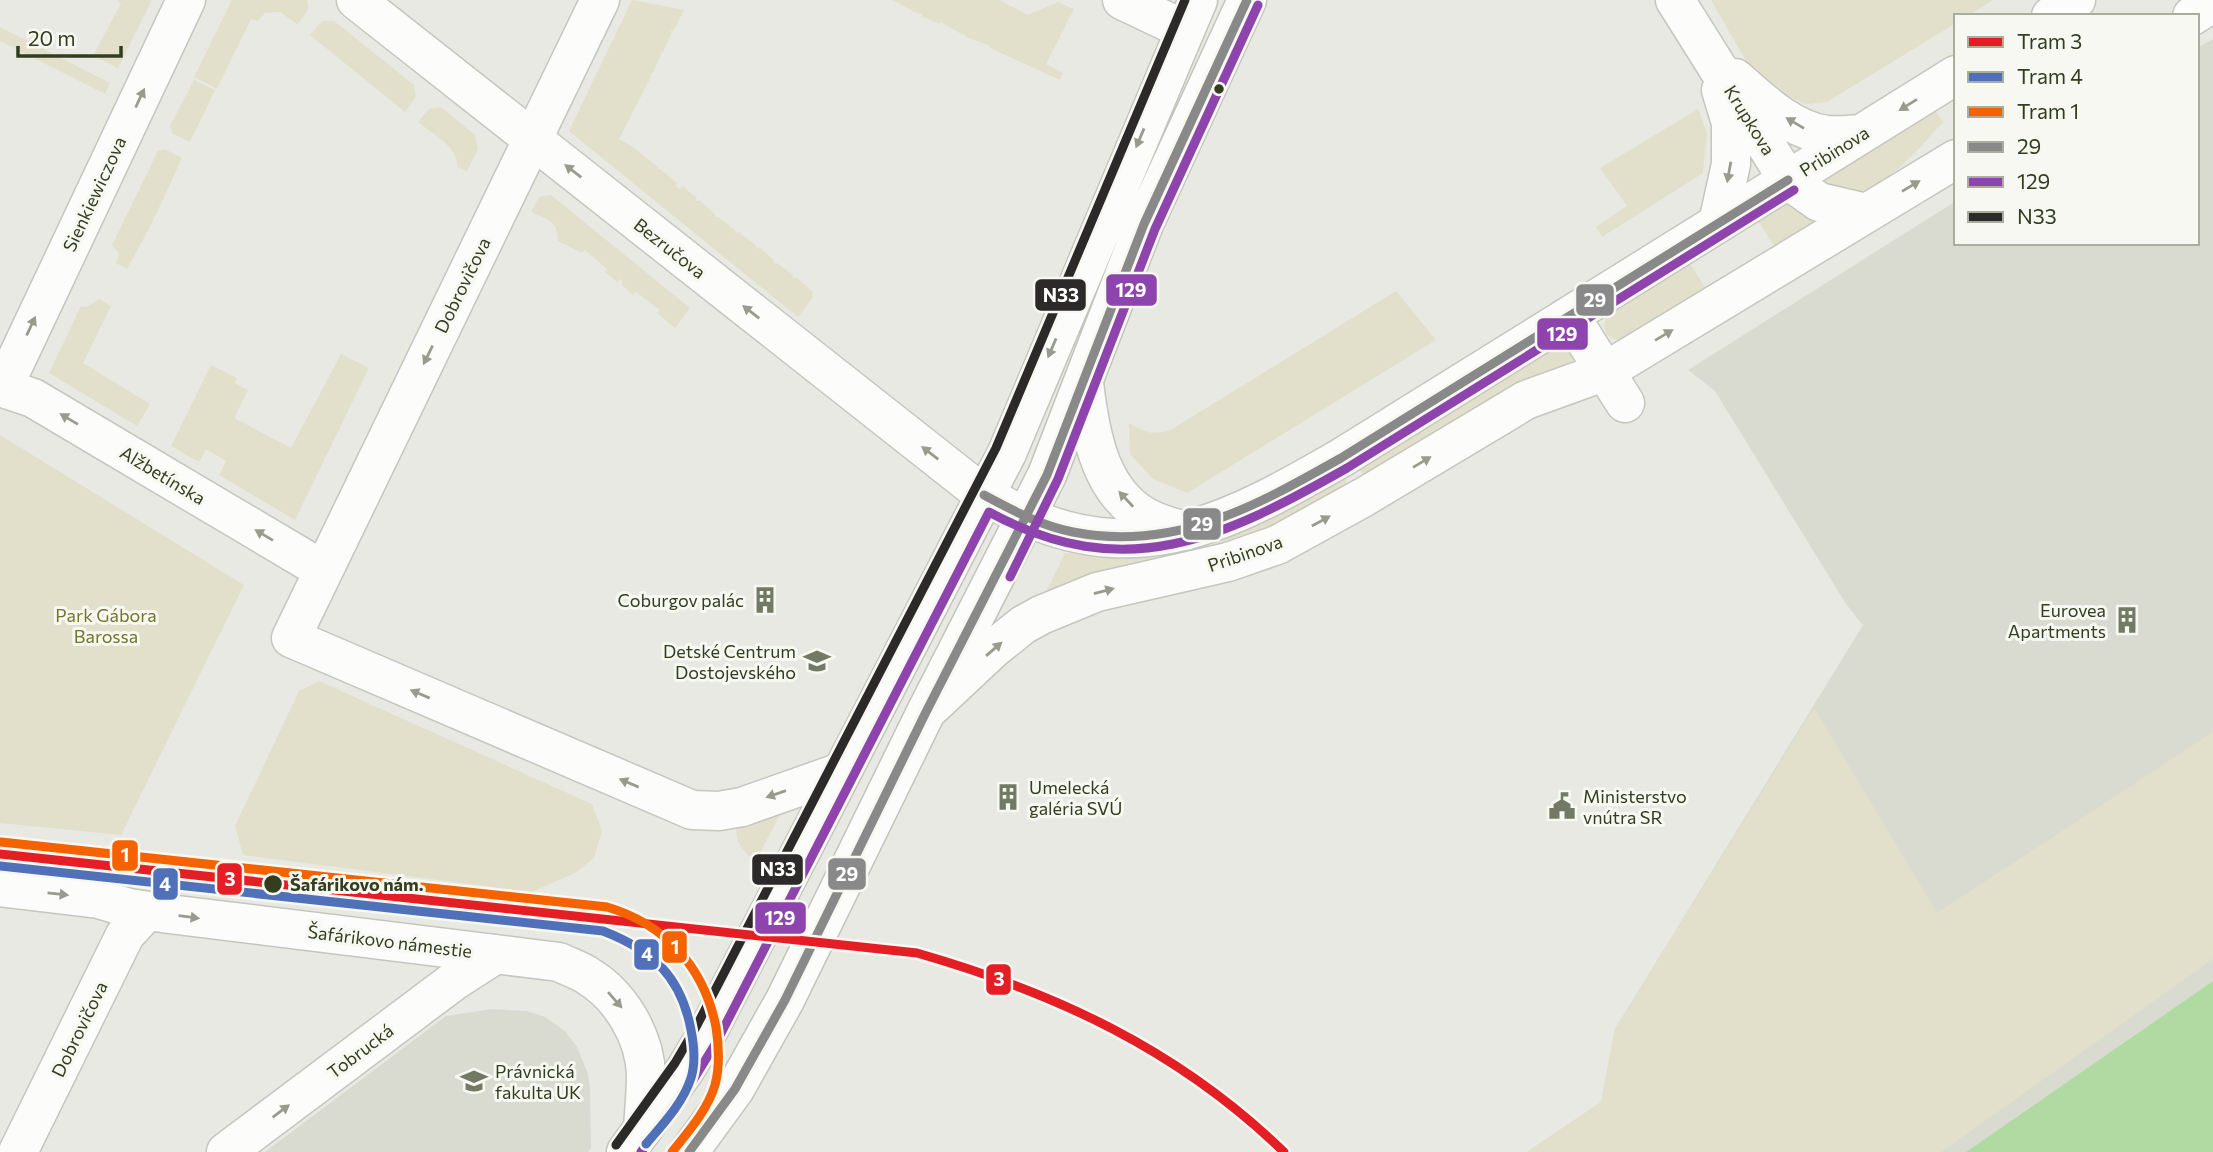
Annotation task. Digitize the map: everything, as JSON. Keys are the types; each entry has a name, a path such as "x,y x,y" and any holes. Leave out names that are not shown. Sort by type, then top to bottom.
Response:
{"street":[{"name":"Sienkiewiczova","path":"1,387 186,0"},
{"name":"Bezručova","path":"356,0 984,495"},
{"name":"Dobrovičova","path":"323,570 600,0"},
{"path":"634,1141 685,1070 706,1035 1017,428 1192,15 1122,0"},
{"path":"689,1152 735,1089 785,1000 926,712 1047,475 1144,224 1247,0"},
{"name":"Krupkova","path":"1675,0 1788,180 1819,202 1866,212"},
{"path":"2054,14 2076,0"},
{"path":"2195,14 2213,3"},
{"name":"Krupkova","path":"1712,58 1757,97 1800,127 1827,135 1861,134"},
{"name":"Krupkova","path":"1712,58 1731,123 1731,164 1718,223"},
{"name":"Pribinova","path":"984,495 1026,517 1062,529 1117,540 1142,540 1226,519 1276,495 1341,458 1954,76"},
{"name":"Pribinova","path":"926,712 993,649 1023,625 1041,615 1097,592 1228,562 1277,545 1364,497 1526,400 1606,371 1954,160"},
{"path":"1570,316 1625,403"},
{"path":"1084,383 1089,423 1105,474 1140,513 1153,521 1185,531"},
{"name":"Alžbetínska","path":"1,387 33,398 323,570"},
{"path":"323,570 292,638 692,810 719,811 742,807 841,772"},
{"name":"Šafárikovo námestie","path":"9,888 99,899 147,911 559,962 589,976 611,995 628,1016 641,1046 646,1073 634,1141"},
{"name":"Dobrovičova","path":"18,1152 125,936 147,911"},
{"name":"Tobrucká","path":"226,1152 454,981 496,954"}],"shaded area":[{"path":"2213,39 2213,981 1966,1152 1527,1152 1601,1102 1615,1029 1863,625 1846,604 1715,391 1688,370 1954,202 1954,245 2199,245 2199,47"},
{"path":"2213,981 2213,1152 1966,1152"},
{"name":"Právnická fakulta UK","path":"492,1009 527,1011 545,1017 565,1031 577,1047 588,1074 590,1089 591,1148 588,1152 265,1152 446,1016"}],"green space":[{"path":"116,0 152,0 118,68 93,56 121,3"},
{"path":"232,0 307,0 308,7 297,24 280,12 265,13 258,21 251,19 217,89 194,77"},
{"path":"632,0 684,10 674,30 670,31 672,32 663,52 619,139 633,147 677,183 676,186 680,189 682,186 697,198 695,201 700,201 715,217 735,230 736,234 738,232 757,246 756,249 759,247 775,264 813,292 814,296 798,317 569,131"},
{"path":"891,0 999,0 1028,15 1058,2 1074,9 1046,64 1063,73 1060,80 966,37 964,33 963,35 941,22 939,24 922,16 922,13 899,4 899,1 897,3"},
{"path":"1711,0 1993,0 1971,14 1954,14 1954,24 1827,102 1806,104 1759,84"},
{"path":"322,21 334,21 414,85 416,97 405,112 310,35"},
{"path":"0,27 110,83 105,94 0,41"},
{"path":"194,80 215,90 190,142 173,134 170,126"},
{"path":"441,107 475,135 478,149 467,171 457,167 457,160 449,147 418,122 429,109"},
{"path":"1698,109 1707,133 1703,173 1602,237 1596,227 1627,206 1600,168"},
{"path":"1936,111 1943,122 1910,158 1883,181 1853,193 1839,193 1813,183"},
{"path":"165,149 182,158 127,269 116,263 119,254 112,245 158,151"},
{"path":"551,195 690,308 675,328 657,313 660,310 636,292 633,295 622,285 623,281 620,279 617,282 605,272 607,269 585,250 582,253 558,241 554,225 531,212 539,197"},
{"path":"1790,200 1830,217 1777,250 1757,220"},
{"path":"1689,262 1708,292 1628,341 1607,335 1604,326 1607,314"},
{"path":"1396,291 1436,340 1187,493 1153,479 1130,454 1129,423 1150,432 1172,429"},
{"path":"99,299 111,306 83,363 150,404 137,426 49,373 81,306 87,307"},
{"path":"1559,343 1569,346 1575,355 1572,361 1365,478 1356,464"},
{"path":"341,354 369,368 295,520 219,475 226,461 206,449 199,462 171,446 211,365 237,378 235,383 248,390 236,419 291,448"},
{"name":"Park Gábora Barossa","path":"0,435 244,585 121,835 0,823"},
{"path":"1342,474 1350,488 1249,543 1044,596 1065,553 1142,558 1190,552 1258,524"},
{"path":"319,681 592,804 602,831 594,858 575,873 532,892 243,855 235,826 299,691"},
{"path":"1814,708 1937,913 2213,732 2213,959 1941,1152 1527,1152 1601,1102 1615,1029"},
{"path":"790,796 756,860 741,846 736,827"}],"tram line":[{"name":"1","path":"1,842 607,907 628,915 647,924 664,937 692,967 702,985 716,1027 718,1071 712,1095 691,1129 672,1152"},
{"name":"3","path":"0,854 917,953 1018,987 1113,1029 1202,1084 1244,1116 1284,1152"},
{"name":"4","path":"0,866 603,931 620,938 650,956 672,980 686,1011 693,1042 694,1066 683,1096 646,1144"}],"transit line":[{"name":"N33","path":"616,1145 675,1063 695,1029 996,448 1185,0"},
{"name":"29","path":"689,1152 735,1089 785,1000 926,712 1047,475 1144,224 1247,0"},
{"name":"129","path":"1010,577 1058,479 1155,229 1258,5"},
{"name":"29","path":"984,495 1050,526 1110,537 1146,536 1180,530 1246,508 1341,458 1788,180"},
{"name":"129","path":"641,1152 695,1077 717,1041 989,512 1038,534 1085,546 1130,549 1173,544 1216,532 1258,515 1347,468 1794,190"}],"place":[{"name":"Coburgov palác","path":"765,600"},
{"name":"Eurovea Apartments","path":"2127,620"},
{"name":"Detské Centrum Dostojevského","path":"817,661"},
{"name":"Umelecká galéria SVÚ","path":"1008,797"},
{"name":"Ministerstvo vnútra SR","path":"1562,806"},
{"name":"Šafárikovo nám.","path":"273,884"},
{"name":"Právnická fakulta UK","path":"474,1081"}]}
